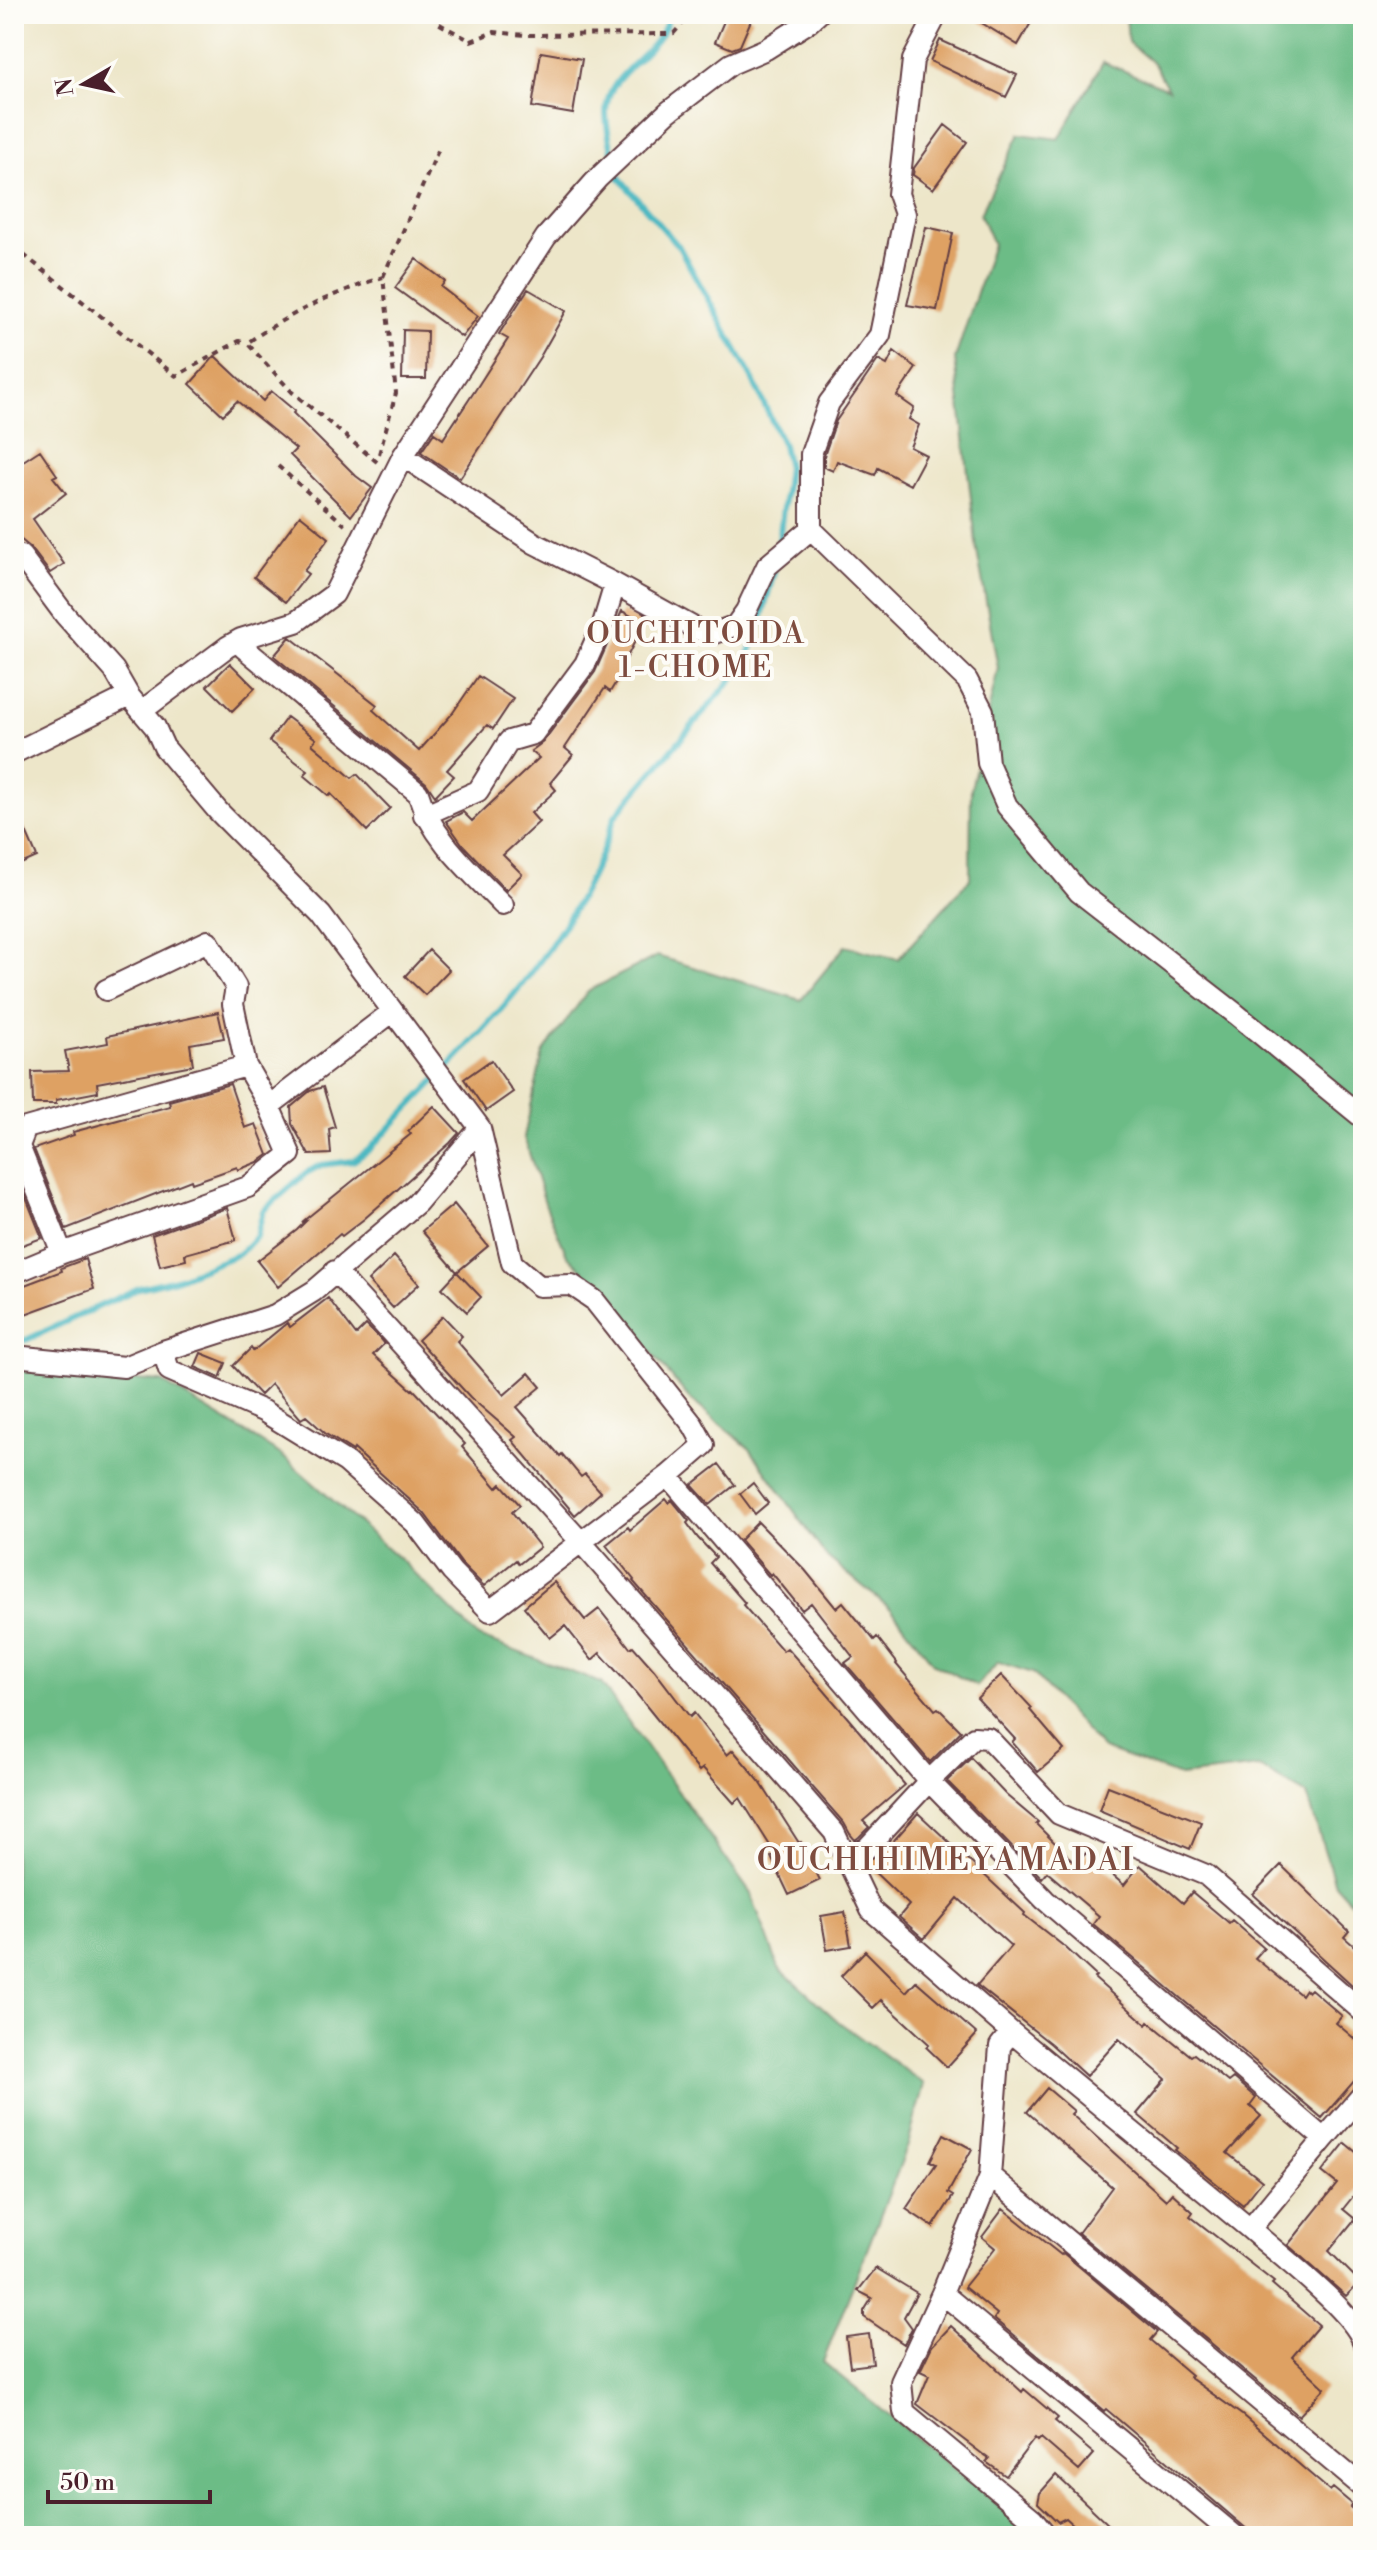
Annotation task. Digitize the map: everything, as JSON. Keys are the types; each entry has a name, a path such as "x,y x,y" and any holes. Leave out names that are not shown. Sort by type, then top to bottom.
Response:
{"street":[{"path":"14,753 136,703 241,639 296,622 334,594 403,456 546,237 612,165 668,112 731,64 766,49 818,14"},
{"path":"937,14 913,60 898,194 905,214 880,335 829,403 811,454 811,529 967,680 983,711 988,763 1007,806 1079,892 1363,1118"},
{"path":"403,456 534,543 698,630 715,633 736,625 767,566 811,529"},
{"path":"21,556 65,615 114,670 173,758 218,811 321,915 480,1128 512,1263 539,1286 572,1285 594,1300 693,1425 704,1445 668,1476 490,1611 452,1572 415,1523 346,1462 263,1411 169,1370 163,1351"},
{"path":"424,815 478,791 509,741 533,734 585,664 603,624 615,584"},
{"path":"241,639 244,648 418,793 424,815 455,855 503,905"},
{"path":"14,1273 248,1187 290,1154 269,1106 246,1066 233,1004 236,987 208,941 106,990"},
{"path":"269,1106 392,1012"},
{"path":"62,1253 19,1146 26,1128 246,1066"},
{"path":"14,1356 124,1367 163,1351 275,1315 314,1291 417,1203 480,1128"},
{"path":"335,1271 581,1542 834,1832 871,1910 1011,2032 1250,2229 1340,2309 1358,2328 1363,2341"},
{"path":"668,1476 929,1781 1045,1900 1324,2139"},
{"path":"847,1858 867,1848 974,1737 988,1738 1059,1814 1206,1875 1363,2012"},
{"path":"1011,2032 1000,2046 990,2176 901,2382 904,2412 1033,2519 1047,2536"},
{"path":"1250,2229 1363,2094"},
{"path":"990,2176 1363,2487"},
{"path":"942,2293 1235,2536"}],"path":[{"path":"438,14 436,22 471,41 494,32 525,35 669,34 674,33 691,14"},
{"path":"377,462 396,393 383,277 440,146"},
{"path":"14,247 176,376 239,341 247,343 292,392 377,462"},
{"path":"247,343 282,319 333,294 383,277"},
{"path":"377,462 403,456"},
{"path":"278,466 363,541"}],"green space":[{"path":"1126,14 1363,14 1363,1915 1335,1884 1307,1795 1259,1767 1180,1776 1103,1749 1033,1673 998,1662 977,1686 934,1664 892,1610 826,1556 750,1449 689,1398 567,1255 546,1206 524,1137 543,1053 588,991 657,956 801,1000 845,946 898,959 970,879 971,789 998,668 977,551 955,359 993,244 980,214 1020,134 1059,139 1103,62 1168,89 1154,64 1128,42"},
{"path":"14,1370 162,1382 280,1454 402,1561 478,1637 601,1683 751,1894 779,1968 839,2022 924,2084 908,2145 823,2362 1023,2525 1031,2536 14,2536"}],"building":[{"path":"727,14 752,18 740,46 732,49 715,42"},
{"path":"967,14 1036,14 1018,45"},
{"path":"940,40 1017,75 1006,97 930,61"},
{"path":"541,52 582,59 573,114 532,107"},
{"path":"945,125 967,142 933,189 913,175 914,168"},
{"path":"926,227 953,233 937,310 907,305"},
{"path":"416,259 445,281 441,287 478,316 462,337 395,288"},
{"path":"528,289 566,311 540,357 460,478 421,452 434,433 443,439 476,389 508,339 499,334"},
{"path":"403,330 427,331 426,379 402,379"},
{"path":"894,351 916,368 897,396 914,408 909,419 919,425 910,447 926,455 910,485 878,468 875,475 837,461 833,471 824,467 824,456 836,421 878,360 887,365"},
{"path":"215,356 263,401 271,391 295,411 293,413 356,476 372,488 351,516 290,455 296,449 237,401 223,415 190,384"},
{"path":"40,450 57,475 53,477 66,493 33,519 64,564 50,573 31,548 14,534 14,467"},
{"path":"300,515 329,538 304,571 308,574 286,602 254,577"},
{"path":"622,611 644,623 610,692 605,688 565,748 573,755 550,783 556,790 531,813 539,822 503,855 522,874 506,890 463,845 446,821 463,812 472,821 539,758 531,751 543,742 595,672"},
{"path":"290,637 377,705 373,710 419,751 452,714 478,676 513,699 493,729 487,725 447,770 454,776 435,796 426,783 274,656"},
{"path":"230,663 255,688 232,711 207,686"},
{"path":"287,717 316,739 312,744 352,778 357,774 390,808 367,831 331,794 329,796 304,775 308,771 269,741"},
{"path":"14,804 37,857 14,867"},
{"path":"429,950 449,970 425,995 405,976"},
{"path":"218,1012 224,1038 190,1044 193,1065 97,1083 98,1092 56,1100 56,1104 33,1104 32,1072 69,1071 65,1051 108,1043 107,1036"},
{"path":"491,1060 513,1092 486,1111 464,1079"},
{"path":"230,1084 245,1128 256,1124 268,1155 238,1170 237,1167 192,1183 191,1180 66,1229 34,1149 74,1135 73,1132 170,1106 169,1101"},
{"path":"323,1087 335,1127 329,1129 331,1154 309,1155 292,1124 291,1107 310,1091"},
{"path":"434,1106 459,1133 364,1219 342,1236 340,1234 278,1287 257,1261 411,1134 408,1131"},
{"path":"14,1168 42,1238 14,1248"},
{"path":"454,1204 488,1246 457,1272 422,1231"},
{"path":"227,1208 236,1240 185,1254 186,1260 160,1266 152,1235"},
{"path":"394,1256 419,1284 393,1308 368,1281"},
{"path":"85,1259 94,1289 14,1318 14,1289"},
{"path":"457,1272 481,1297 467,1312 442,1288"},
{"path":"328,1298 356,1335 366,1325 379,1338 384,1344 373,1355 413,1389 465,1444 462,1447 497,1488 501,1484 520,1505 512,1512 540,1547 519,1564 516,1560 484,1586 462,1564 424,1513 354,1449 326,1434 306,1416 301,1419 271,1384 260,1395 233,1366 251,1348 253,1351 287,1323 290,1327"},
{"path":"443,1316 462,1336 457,1341 504,1395 529,1373 541,1387 517,1407 560,1456 562,1454 581,1477 585,1474 601,1492 575,1515 512,1440 516,1437 470,1397 418,1340"},
{"path":"201,1353 226,1363 220,1378 195,1367"},
{"path":"719,1464 735,1485 710,1505 692,1485"},
{"path":"753,1483 768,1503 755,1514 740,1494"},
{"path":"666,1499 669,1503 672,1500 698,1538 716,1557 710,1563 745,1603 743,1605 783,1651 787,1648 905,1785 863,1821 869,1827 855,1840 844,1823 633,1581 606,1545 628,1527 630,1530"},
{"path":"758,1522 805,1570 836,1608 843,1602 874,1640 877,1637 935,1710 938,1708 961,1731 930,1762 845,1663 853,1657 811,1603 802,1610 740,1540"},
{"path":"554,1582 585,1620 599,1609 630,1648 633,1646 654,1670 690,1717 694,1713 727,1755 733,1750 760,1782 801,1842 820,1880 789,1895 771,1857 776,1855 740,1798 734,1803 703,1768 699,1771 600,1653 592,1660 565,1626 550,1638 524,1607"},
{"path":"1001,1675 1032,1708 1030,1710 1064,1750 1038,1772 1012,1742 1015,1739 977,1698"},
{"path":"971,1758 1006,1795 1038,1822 1036,1824 1076,1864 1086,1853 1124,1885 1140,1865 1183,1903 1192,1892 1229,1923 1232,1920 1264,1948 1255,1958 1301,1995 1305,1989 1308,1992 1311,1989 1342,2016 1336,2023 1363,2046 1363,2071 1322,2118 1093,1924 1099,1916 1047,1872 1042,1878 947,1781"},
{"path":"1108,1786 1201,1822 1190,1849 1099,1810"},
{"path":"918,1813 1024,1915 1066,1948 1096,1976 1094,1978 1147,2025 1149,2022 1228,2082 1233,2078 1256,2098 1250,2106 1261,2116 1227,2153 1262,2181 1243,2205 1175,2150 1177,2148 1137,2114 1166,2079 1119,2039 1086,2076 977,1985 1011,1946 958,1898 924,1939 899,1917 909,1905 865,1863 889,1846"},
{"path":"1281,1865 1349,1931 1344,1937 1363,1954 1363,1995 1253,1894"},
{"path":"845,1912 851,1946 827,1950 821,1916"},
{"path":"865,1951 906,1992 916,1981 977,2034 947,2067 926,2047 929,2044 881,2000 873,2008 841,1976"},
{"path":"1047,2088 1074,2111 1071,2114 1166,2200 1172,2193 1193,2212 1190,2216 1274,2282 1272,2284 1319,2325 1292,2357 1325,2388 1299,2416 1078,2233 1112,2187 1027,2112"},
{"path":"944,2134 972,2149 948,2193 953,2196 933,2227 906,2209 936,2164 930,2161"},
{"path":"1345,2143 1363,2158 1363,2184 1343,2209 1355,2219 1329,2251 1360,2282 1346,2296 1288,2245 1337,2184 1322,2172"},
{"path":"1003,2209 1061,2255 1063,2253 1157,2332 1150,2340 1191,2375 1189,2377 1242,2415 1330,2491 1333,2488 1352,2504 1350,2507 1363,2518 1363,2536 1255,2536 994,2319 997,2314 964,2287 995,2248 982,2237"},
{"path":"876,2268 917,2293 904,2317 912,2328 904,2344 864,2317 872,2298 858,2291"},
{"path":"951,2326 1022,2392 1024,2389 1058,2418 1055,2421 1094,2454 1079,2471 1041,2438 1038,2441 1035,2438 1006,2476 986,2462 989,2459 917,2404 929,2375 920,2371 932,2346"},
{"path":"869,2334 873,2364 850,2367 846,2337"},
{"path":"1056,2475 1109,2525 1099,2536 1086,2536 1066,2518 1058,2522 1038,2503 1040,2493"}],"waterway":[{"path":"613,156 606,117 609,97 615,84 656,41 669,14"},
{"path":"615,167 617,175 679,247 752,378 783,445 788,467 778,549"},
{"path":"14,1340 26,1340 139,1288 180,1278 239,1254 257,1236 263,1211 306,1173 321,1165 353,1161 370,1149 478,1035 544,955 572,912 596,866 615,816 746,663 774,572"}],"district":[{"name":"OUCHITOIDA 1-CHOME","path":"696,651"},
{"name":"OUCHIHIMEYAMADAI","path":"946,1860"}]}
